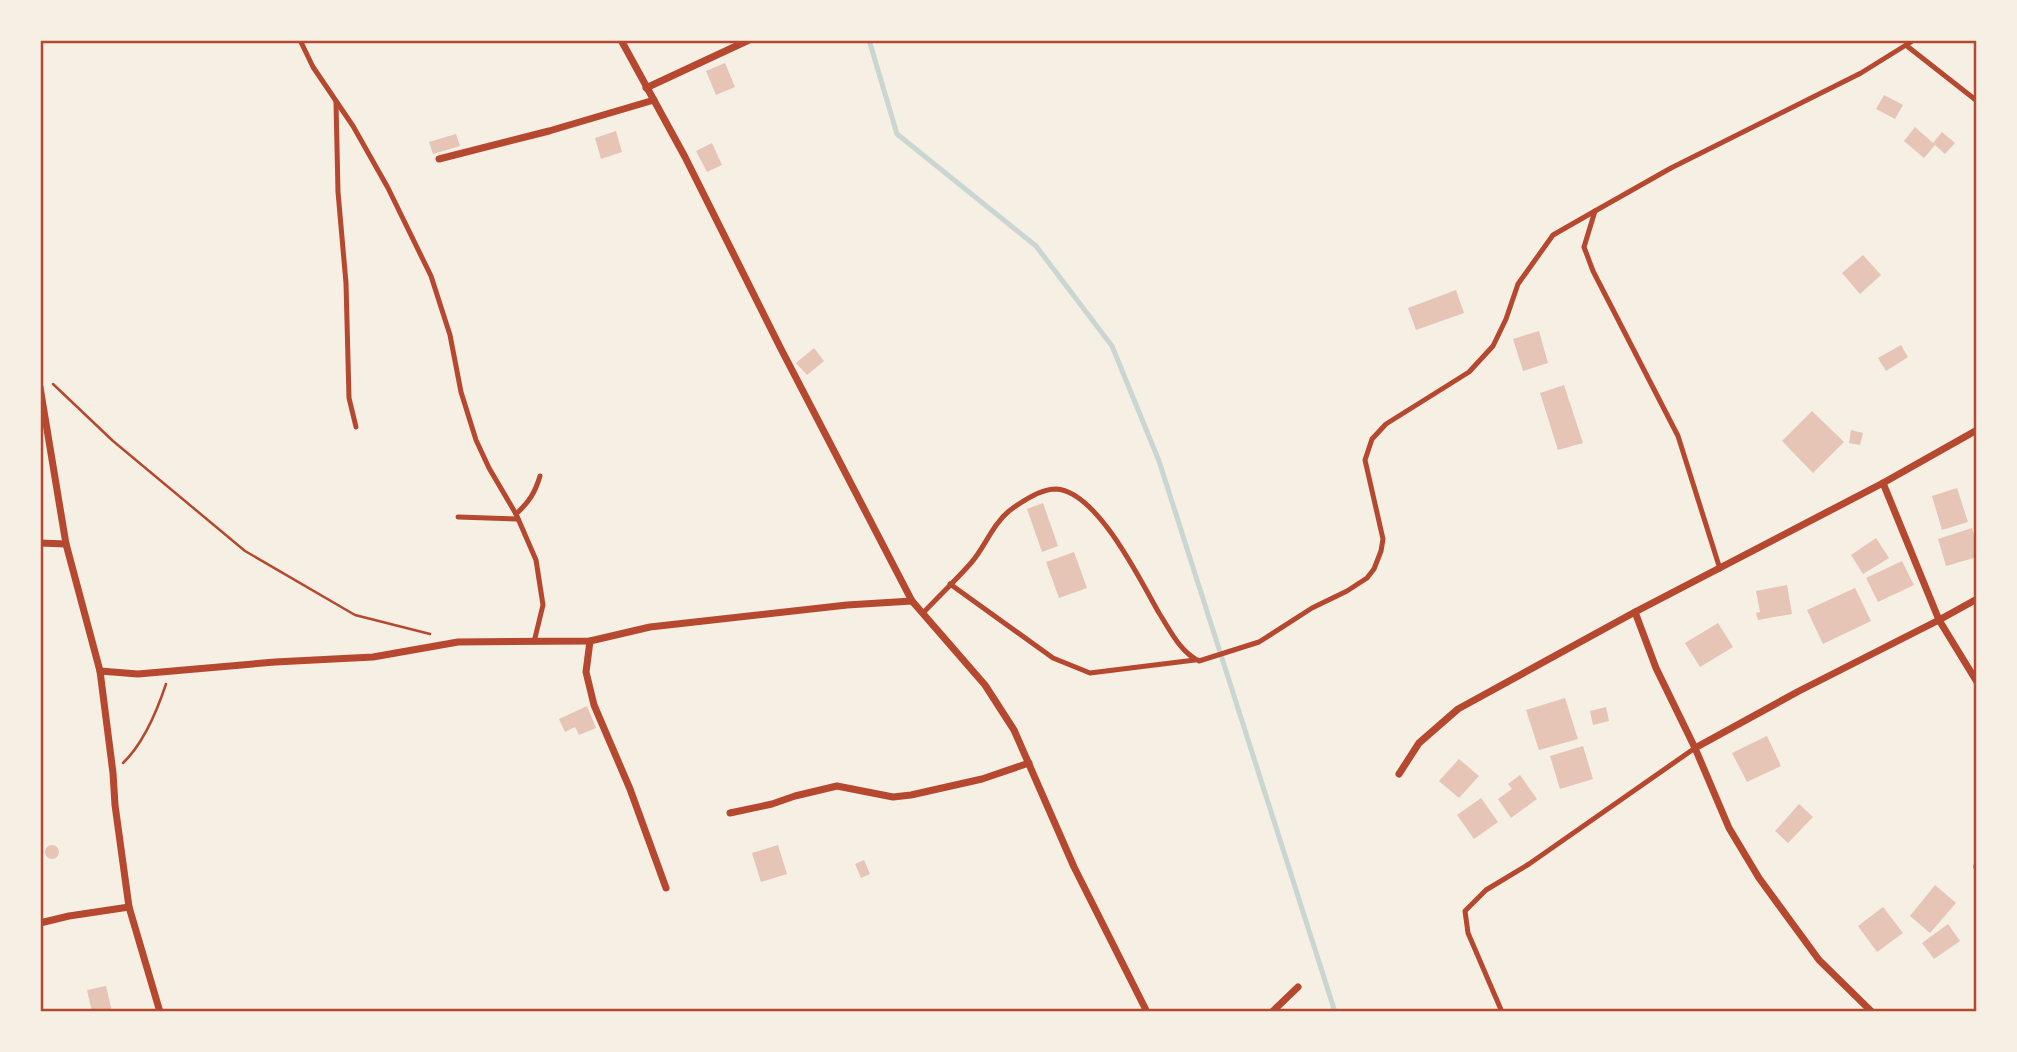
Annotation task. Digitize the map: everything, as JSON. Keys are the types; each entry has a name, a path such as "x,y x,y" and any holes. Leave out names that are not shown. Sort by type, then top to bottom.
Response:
{"street":[{"path":"621,40 912,601 985,685 1014,730 1074,867 1147,1012"},
{"path":"646,88 749,40"},
{"path":"439,159 549,131 654,100"},
{"path":"40,387 66,544 100,671 129,907 160,1012"},
{"path":"1399,774 1419,743 1458,709 1635,612 1883,483 1977,430"},
{"path":"1883,483 1939,620 1977,682"},
{"path":"40,543 66,544"},
{"path":"1695,748 1977,599"},
{"path":"100,671 138,674 373,657 458,642 590,641 650,627 847,605 912,601"},
{"path":"1635,612 1656,668 1695,748 1729,828 1759,878 1819,960 1872,1012"},
{"path":"590,641 586,672 594,705 630,789 666,888"},
{"path":"730,813 836,786 893,797 911,795 982,779 1029,763"},
{"path":"40,923 129,907"},
{"path":"1272,1012 1298,987"}],"lane":[{"path":"300,40 313,67 353,126 388,188 431,276 450,335 461,391 476,440 517,517 536,560 543,605 534,642"},
{"path":"950,584 1053,657 1090,673 1199,661 1245,648 1268,638 1312,608 1367,578 1374,569 1383,539 1364,460 1372,439 1386,424 1469,373 1493,346 1518,284 1553,235 1694,156 1861,74 1914,40"},
{"path":"1907,46 1977,101"},
{"path":"336,102 349,398 356,427"},
{"path":"1595,211 1584,247 1593,271 1678,436 1720,569"},
{"path":"517,517 535,492 540,476"},
{"path":"923,613 972,561 998,522 1009,511 1034,495 1053,489 1061,490 1072,493 1086,503 1113,534 1171,632 1186,653 1199,661"},
{"path":"458,517 517,517"},
{"path":"1502,1012 1468,933 1465,911 1486,890 1529,864 1695,748"}],"path":[{"path":"49,381 113,441 245,551 355,615 432,635"},
{"path":"113,773 132,755 145,732 161,699 170,671"}],"building":[{"path":"725,63 735,87 716,95 706,71"},
{"path":"1884,95 1903,105 1895,119 1876,109"},
{"path":"1915,127 1933,143 1942,132 1955,143 1945,154 1935,145 1924,158 1904,141"},
{"path":"616,131 622,152 601,159 595,138"},
{"path":"456,134 460,146 433,154 429,142"},
{"path":"712,143 722,165 707,172 696,151"},
{"path":"1863,255 1881,275 1860,294 1842,273"},
{"path":"1456,290 1464,313 1416,330 1408,308"},
{"path":"1539,331 1548,363 1523,371 1513,339"},
{"path":"1901,345 1908,357 1886,371 1878,358"},
{"path":"814,348 824,361 807,375 796,363"},
{"path":"1564,385 1583,443 1558,450 1540,393"},
{"path":"1812,411 1844,442 1813,473 1782,441"},
{"path":"1851,430 1863,433 1860,445 1849,443"},
{"path":"1957,488 1968,522 1942,530 1932,496"},
{"path":"1043,503 1058,546 1042,552 1027,509"},
{"path":"1972,528 1977,544 1977,557 1946,566 1938,539"},
{"path":"1876,538 1889,558 1863,574 1851,555"},
{"path":"1074,552 1087,588 1059,598 1046,562"},
{"path":"1902,561 1914,585 1878,602 1866,578"},
{"path":"1787,585 1792,614 1758,620 1756,613 1760,612 1756,591"},
{"path":"1855,588 1871,621 1823,644 1807,610"},
{"path":"1718,623 1733,647 1700,667 1685,643"},
{"path":"1565,698 1578,739 1539,750 1526,710"},
{"path":"587,706 596,728 579,735 575,727 565,732 559,719"},
{"path":"1606,707 1609,721 1593,725 1590,711"},
{"path":"1767,736 1781,766 1747,782 1732,753"},
{"path":"1583,746 1593,779 1560,789 1550,756"},
{"path":"1459,759 1479,776 1459,798 1439,781"},
{"path":"1520,775 1537,799 1511,818 1498,799 1512,789 1508,784"},
{"path":"1481,798 1498,822 1474,839 1457,815"},
{"path":"1799,804 1813,817 1788,843 1775,831"},
{"path":"49,845 55,845 59,852 55,859 49,859 45,855 45,849"},
{"path":"778,845 787,874 761,882 752,853"},
{"path":"864,860 870,874 861,878 855,864"},
{"path":"1935,885 1956,903 1930,933 1910,916"},
{"path":"1883,907 1903,933 1877,952 1858,926"},
{"path":"1948,924 1960,941 1934,959 1922,943"},
{"path":"106,986 112,1012 92,1012 87,990"}],"waterway":[{"path":"869,40 897,134 1036,246 1112,346 1159,461 1335,1012"}]}
